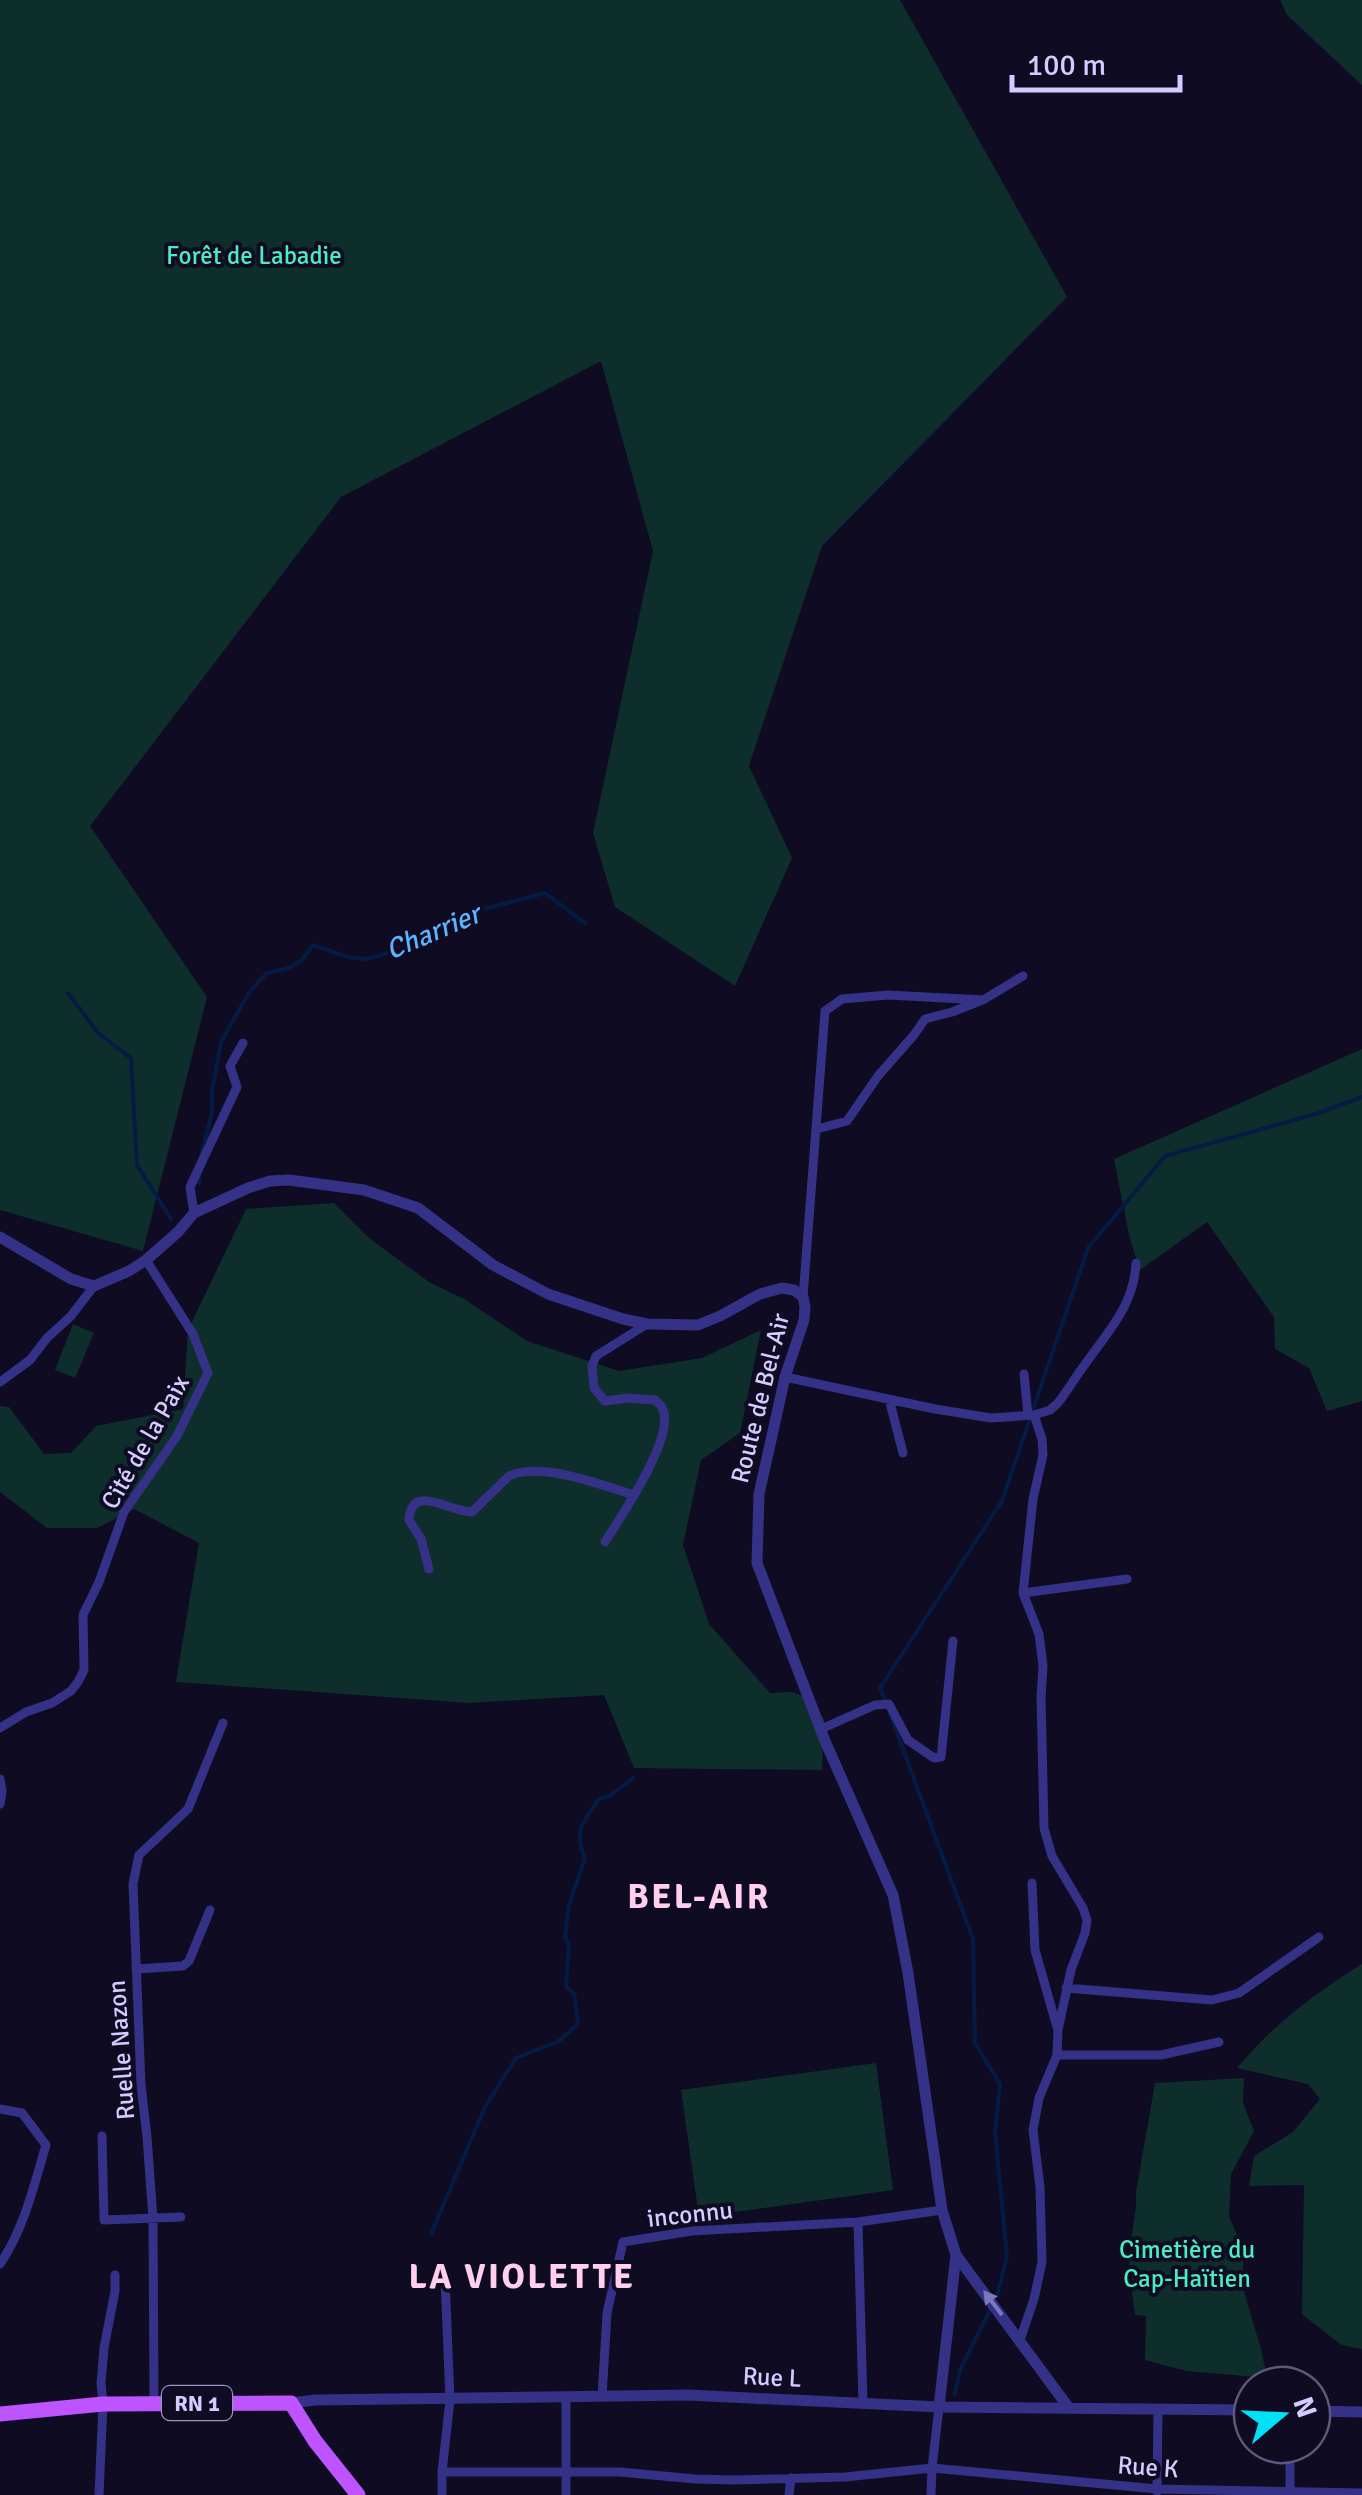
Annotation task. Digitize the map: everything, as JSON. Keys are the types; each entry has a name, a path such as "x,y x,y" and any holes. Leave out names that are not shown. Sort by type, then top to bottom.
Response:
{"main road":[{"name":"RN 1","path":"0,2414 75,2405 291,2403"},
{"path":"291,2403 358,2495"}],"street":[{"path":"817,1129 847,1121 925,1019 983,1000 1023,976"},
{"path":"803,1297 825,1011 842,999 888,995 983,1000"},
{"path":"194,1212 190,1188 237,1087 230,1066 243,1043"},
{"name":"Route de Bel-Air","path":"94,1286 146,1260 194,1212 248,1188 289,1180 364,1190 418,1208 494,1265 548,1294 647,1324 698,1325 760,1294 782,1288 803,1297 804,1320 785,1377 759,1494 757,1563 820,1729 894,1895 942,2210 956,2255 1069,2408"},
{"path":"0,1237 71,1278 94,1286 30,1360 0,1382"},
{"name":"Cité de la Paix","path":"0,1728 26,1712 52,1703 78,1682 84,1670 83,1615 124,1512 177,1436 208,1373 193,1334 146,1260"},
{"path":"785,1377 992,1418 1050,1410 1109,1332 1131,1294 1136,1263"},
{"path":"605,1542 634,1495 662,1436 664,1410 655,1400 628,1398 605,1402 594,1388 592,1366 606,1348 647,1324"},
{"path":"1020,2340 1042,2262 1040,2187 1033,2130 1039,2098 1057,2055 1070,1970 1087,1920 1052,1856 1044,1828 1044,1666 1039,1634 1022,1593 1043,1454 1024,1374"},
{"path":"889,1399 903,1453"},
{"path":"429,1569 421,1539 409,1520 412,1506 418,1500 472,1512 509,1476 527,1472 557,1473 634,1495"},
{"path":"1022,1593 1127,1579"},
{"path":"820,1729 886,1704 908,1740 934,1758 941,1757 953,1641"},
{"name":"Ruelle Nazon","path":"154,2404 153,2219 148,2137 140,2086 133,1884 138,1855 188,1809 223,1722"},
{"path":"0,1780 0,1804"},
{"path":"1032,1883 1036,1950 1058,2030"},
{"path":"136,1970 183,1966 189,1961 210,1910"},
{"path":"1066,1988 1226,1998 1240,1993 1319,1937"},
{"path":"1057,2055 1160,2054 1219,2042"},
{"path":"0,2108 22,2113 46,2145 22,2222 0,2264"},
{"path":"102,2136 104,2220 181,2217"},
{"name":"inconnu","path":"602,2397 606,2313 623,2242 692,2231 858,2222 942,2210"},
{"path":"858,2222 864,2404"},
{"path":"932,2495 956,2255"},
{"path":"99,2495 103,2404 100,2382 115,2275"},
{"path":"442,2495 450,2400 444,2278"},
{"name":"Rue L","path":"291,2403 688,2395 939,2407 1232,2410"},
{"path":"566,2397 566,2495"},
{"path":"1157,2492 1158,2410"},
{"path":"1332,2411 1362,2412"},
{"path":"1290,2465 1290,2491"},
{"path":"442,2472 620,2472 695,2480 845,2477 932,2468"},
{"name":"Rue K","path":"932,2468 1157,2492 1362,2493"},
{"path":"789,2495 791,2478"}],"green space":[{"name":"Forêt de Labadie","path":"0,0 900,0 1067,297 822,546 749,766 792,858 735,986 615,907 593,833 653,551 601,361 341,497 90,826 207,997 143,1251 0,1210"},
{"path":"1280,0 1362,0 1362,85 1287,15"},
{"path":"1362,1049 1362,1401 1327,1411 1309,1368 1275,1349 1274,1317 1207,1222 1140,1270 1114,1159"},
{"path":"334,1203 369,1238 429,1282 464,1299 527,1341 619,1371 702,1358 761,1330 740,1433 701,1460 683,1545 709,1624 770,1693 791,1692 810,1698 824,1719 822,1770 634,1768 604,1695 470,1703 176,1682 199,1543 134,1509 97,1528 47,1528 0,1492 0,1406 9,1407 44,1454 71,1453 96,1426 183,1409 188,1330 246,1209"},
{"path":"73,1324 94,1333 75,1378 55,1370"},
{"path":"1362,1964 1362,2349 1341,2345 1302,2314 1304,2185 1249,2186 1254,2156 1293,2132 1320,2099 1308,2084 1237,2068 1295,2011"},
{"path":"876,2063 893,2190 699,2217 681,2090"},
{"name":"Cimetière du Cap-Haïtien","path":"1244,2078 1243,2103 1254,2131 1231,2174 1229,2217 1244,2250 1242,2285 1264,2365 1232,2365 1232,2375 1186,2371 1145,2360 1146,2316 1135,2315 1129,2267 1136,2192 1155,2083"}],"waterway":[{"name":"Charrier","path":"202,1152 212,1112 221,1042 250,991 267,973 289,968 302,960 313,945 348,957 380,956 461,915 545,893 585,923"},
{"path":"68,993 98,1033 131,1058 137,1165 171,1219"},
{"path":"885,1701 880,1688 1002,1501 1088,1248 1165,1156 1316,1114 1362,1097"},
{"name":"Charrier","path":"199,1183 200,1171"},
{"path":"890,1714 973,1939 975,2043 1000,2084 995,2132 1007,2256 997,2296"},
{"path":"431,2234 485,2107 516,2058 559,2041 578,2024 574,1993 566,1987 569,1946 565,1936 569,1905 585,1858 580,1833 599,1799 633,1778"},
{"path":"955,2394 960,2370 990,2310"}],"district":[{"name":"BEL-AIR","path":"699,1896"},
{"name":"LA VIOLETTE","path":"522,2276"}]}
